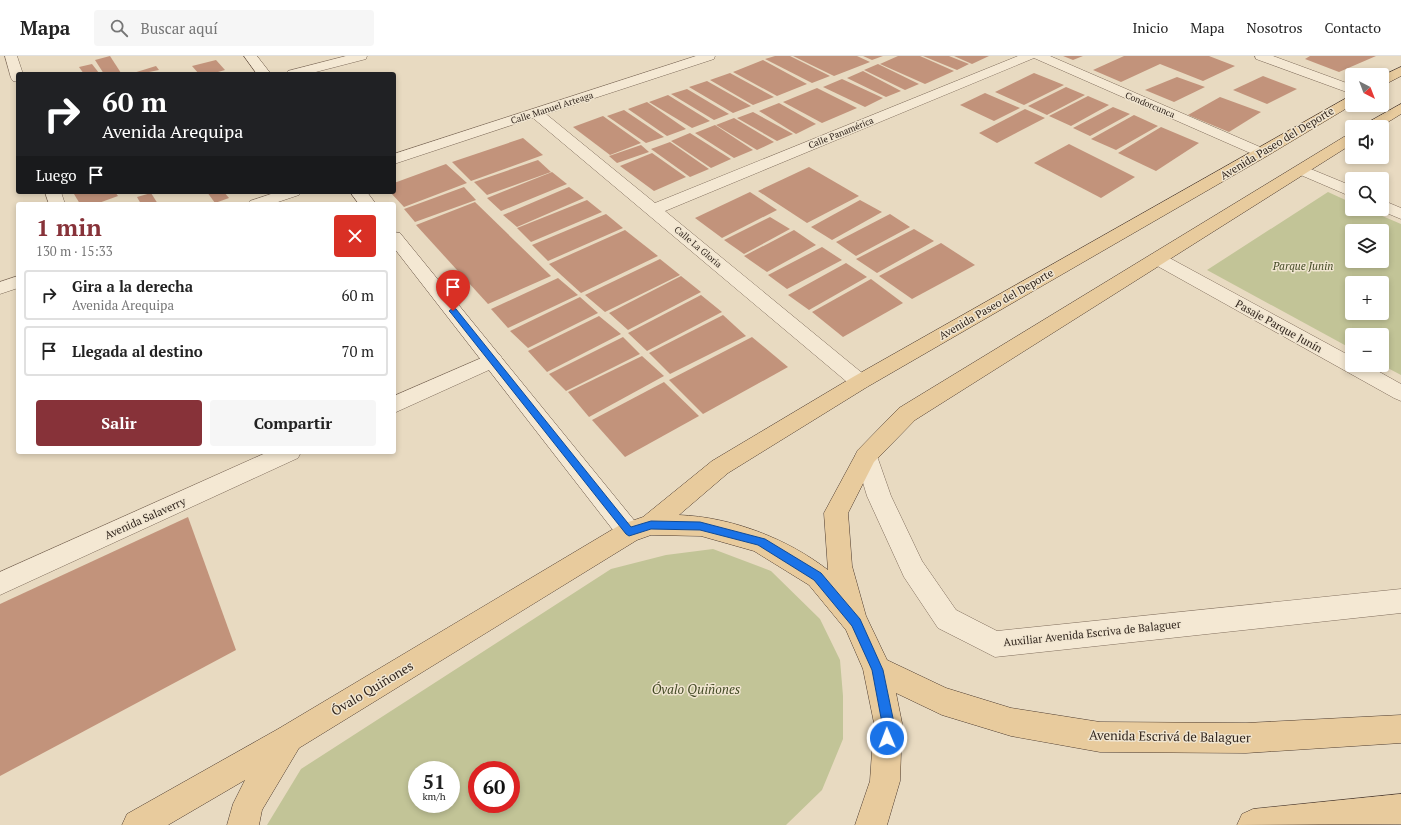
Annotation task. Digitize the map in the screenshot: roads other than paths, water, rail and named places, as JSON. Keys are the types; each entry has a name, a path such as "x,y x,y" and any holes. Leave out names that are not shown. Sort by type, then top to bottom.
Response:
{"main road":[{"path":"1389,78 1401,71"},
{"name":"Avenida Paseo del Deporte","path":"640,528 720,467 860,382 1262,153 1345,103"},
{"path":"1381,120 1401,108"},
{"path":"871,825 885,782 888,723 877,670 856,622 839,566 836,513 866,456 907,414 1345,142"},
{"path":"640,528 700,526 761,542 818,577 856,622"},
{"name":"Óvalo Quiñones","path":"243,825 248,804 289,738 640,528"},
{"name":"Avenida Escrivá de Balaguer","path":"877,670 942,701 1011,722 1100,737 1246,738 1401,729"},
{"path":"138,825 289,738"},
{"path":"1253,825 1401,809"}],"street":[{"path":"0,58 10,56 16,72"},
{"path":"250,56 262,72"},
{"path":"301,72 361,56"},
{"name":"Calle Manuel Arteaga","path":"396,158 709,56"},
{"name":"Calle Panamérica","path":"653,210 1029,56"},
{"name":"Condorcunca","path":"1039,56 1262,153"},
{"path":"1261,56 1345,87"},
{"name":"Calle La Gloria","path":"536,113 860,382"},
{"path":"1301,170 1345,189"},
{"path":"262,202 287,194"},
{"path":"360,194 366,202"},
{"path":"1389,208 1401,214"},
{"path":"396,239 493,360 640,528"},
{"name":"Pasaje Parque Junín","path":"1158,259 1401,393"},
{"path":"0,288 16,283"},
{"path":"396,404 493,360"},
{"name":"Avenida Salaverry","path":"0,584 286,454"},
{"name":"Auxiliar Avenida Escriva de Balaguer","path":"866,456 880,496 913,569 948,619 995,644 1401,601"}],"park label":[{"name":"Parque Junin","path":"1303,266"}]}
